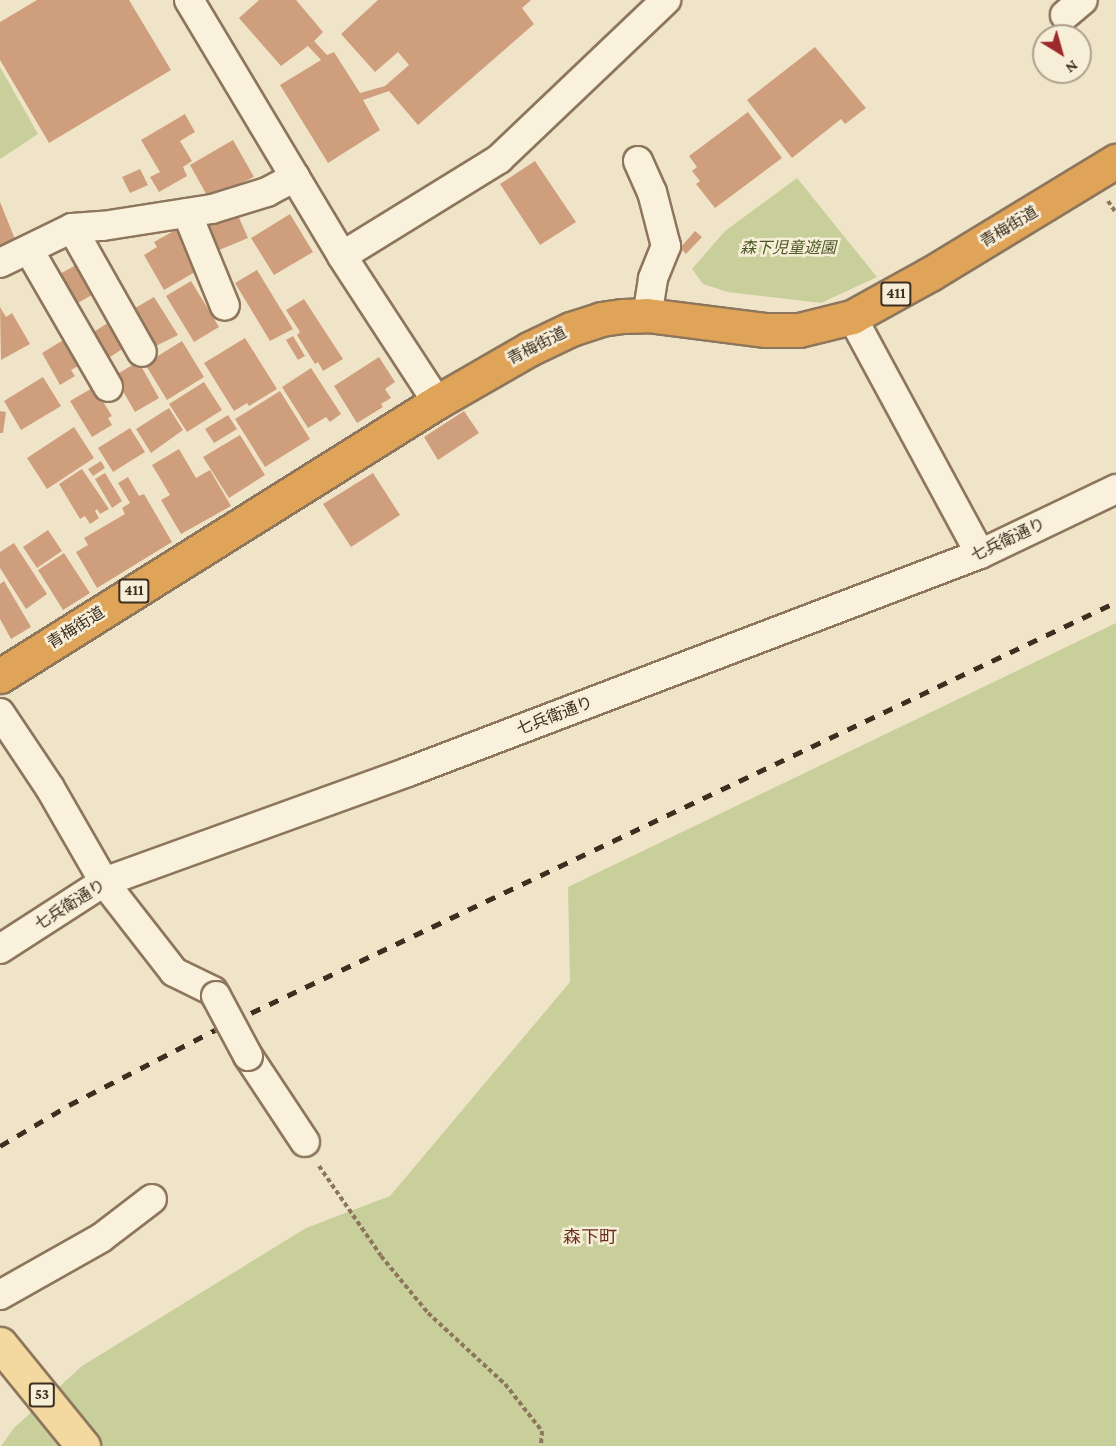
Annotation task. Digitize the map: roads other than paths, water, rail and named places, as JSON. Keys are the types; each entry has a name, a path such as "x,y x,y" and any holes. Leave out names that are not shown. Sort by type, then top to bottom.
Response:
{"highway":[{"name":"青梅街道","path":"0,676 437,402 529,349 571,329 601,319 647,315 766,330 799,330 852,317 930,274 1116,161"}],"main road":[{"name":"53","path":"0,1344 83,1446"}],"street":[{"path":"189,0 342,256 437,402"},
{"path":"342,256 466,182 499,159 666,0"},
{"path":"638,161 652,192 666,246 653,279 647,315"},
{"path":"0,262 72,228 104,226 236,203 295,177"},
{"path":"187,213 225,306"},
{"path":"72,228 142,352"},
{"path":"29,250 108,387"},
{"path":"852,317 980,554"},
{"name":"七兵衛通り","path":"0,949 104,882 408,772 980,554 1116,489"},
{"path":"0,713 50,788 104,882 174,972 213,991 248,1056 304,1143"},
{"path":"0,1295 101,1238 152,1199"}],"railway":[{"path":"0,1146 69,1105 215,1030 1116,602"}],"district":[{"name":"森下町","path":"590,1237"}],"park label":[{"name":"森下児童遊園","path":"788,248"}]}
